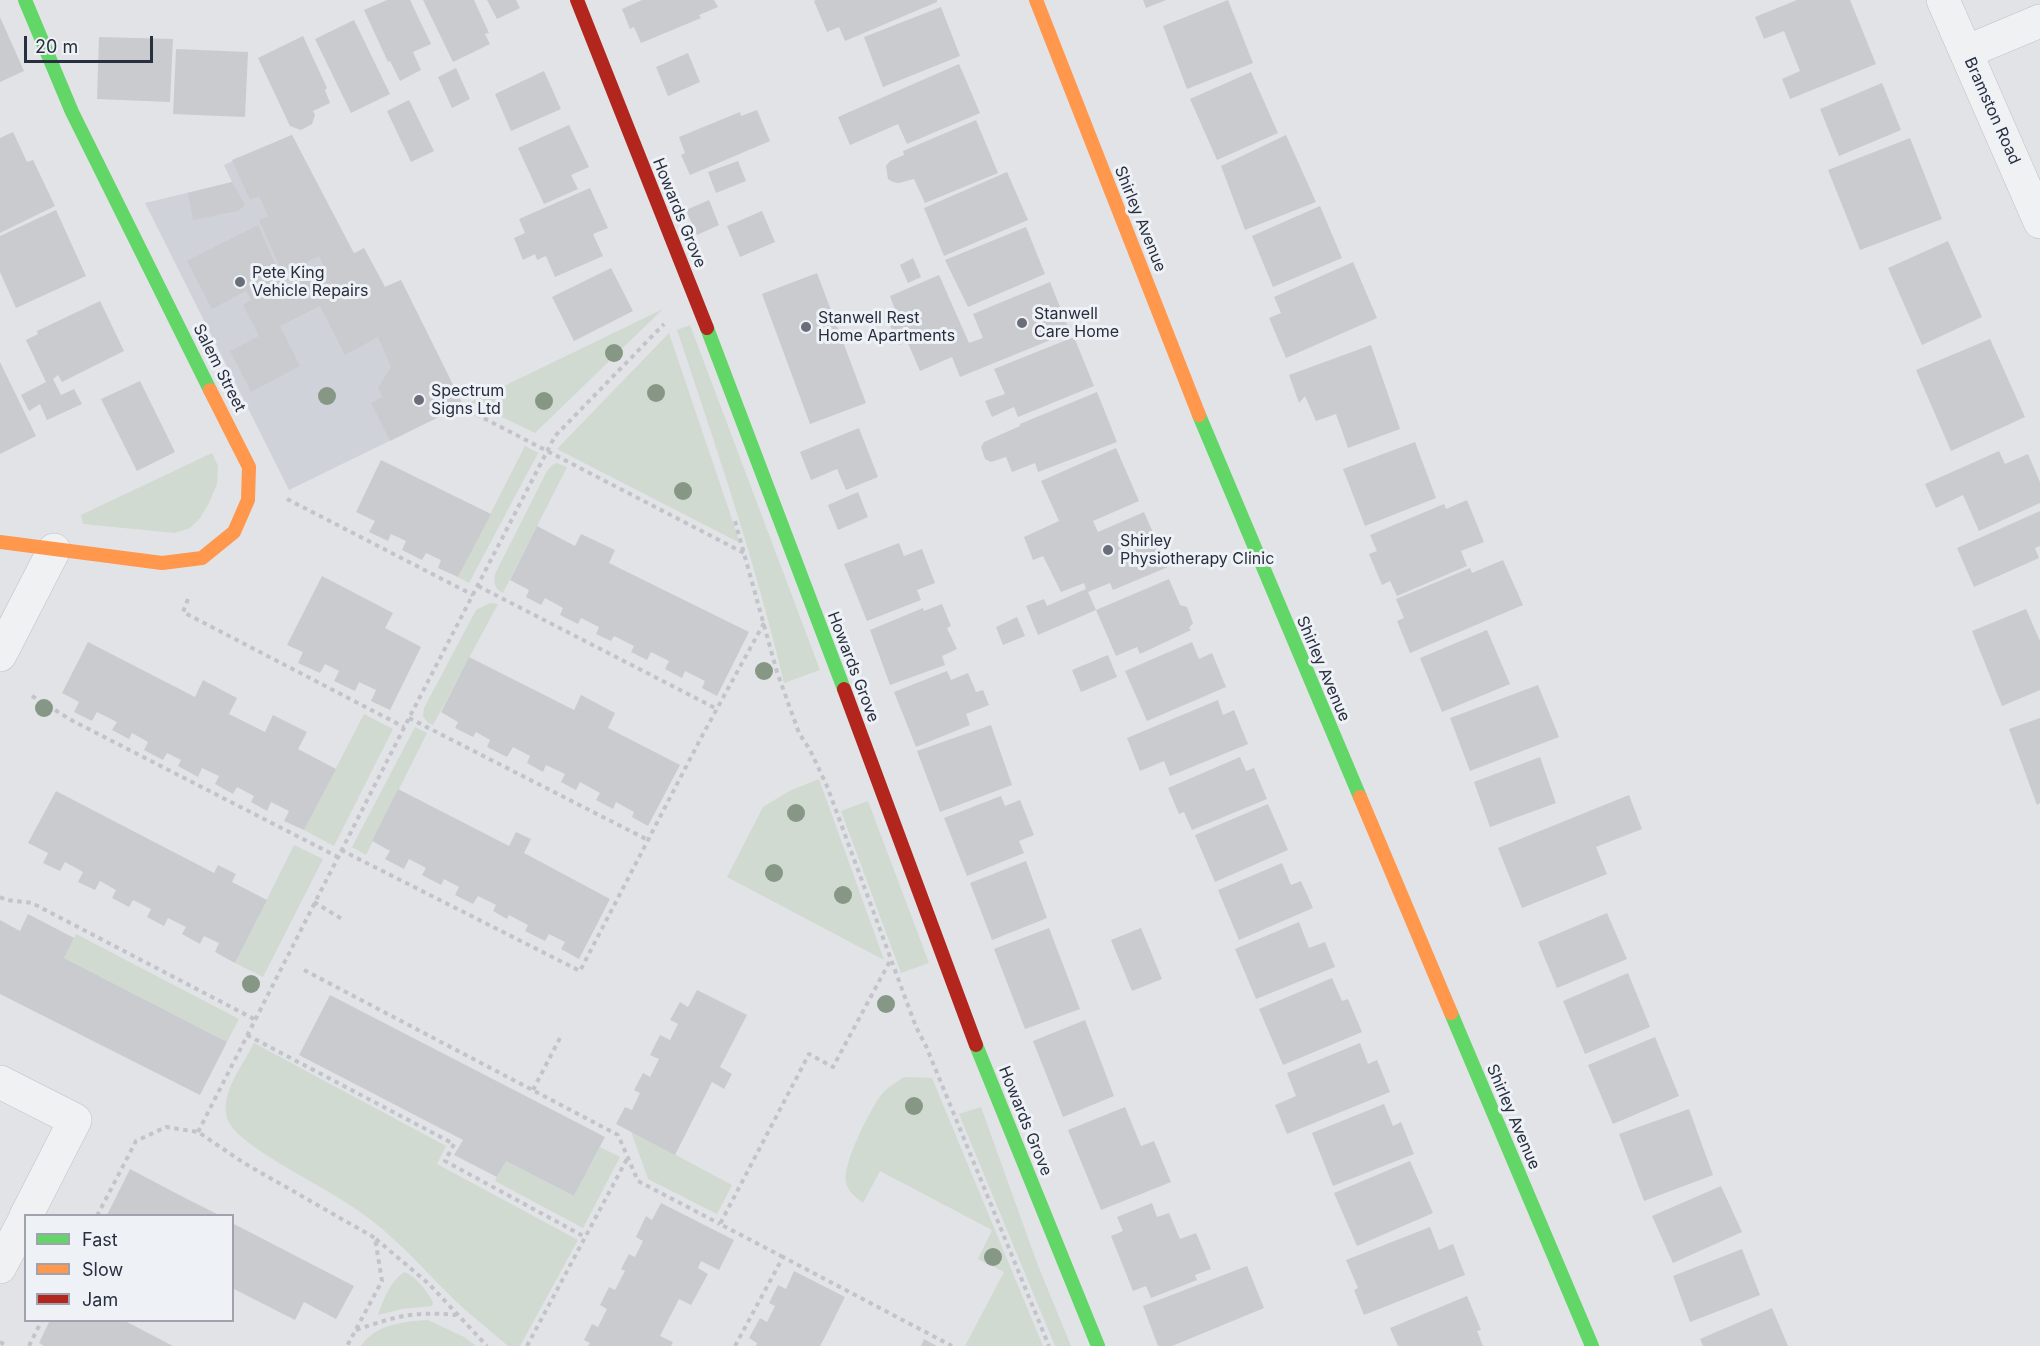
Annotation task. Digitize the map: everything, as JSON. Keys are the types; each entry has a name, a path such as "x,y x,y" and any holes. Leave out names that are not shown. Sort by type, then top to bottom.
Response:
{"street":[{"name":"Salem Street","path":"25,0 72,112 249,467 248,500 234,532 202,558"},
{"name":"Howards Grove","path":"577,0 697,302 970,1029 1098,1346"},
{"name":"Shirley Avenue","path":"1036,0 1220,467 1592,1346"},
{"name":"Bramston Road","path":"1943,0 2040,222"},
{"path":"1966,52 2040,21"},
{"path":"0,542 162,563 202,558"},
{"path":"0,655 54,550"},
{"path":"0,1082 75,1120 27,1214"},
{"path":"0,1267 24,1220"}],"path":[{"path":"198,1132 555,436 668,319 670,326"},
{"path":"468,410 745,554"},
{"path":"248,492 274,493 473,595"},
{"path":"733,513 777,672 799,734 810,750 827,786 890,961 1049,1346"},
{"path":"202,558 183,612 404,727"},
{"path":"478,586 717,709"},
{"path":"341,850 580,971 717,709 765,623"},
{"path":"32,696 73,721 338,857"},
{"path":"409,718 648,840"},
{"path":"0,897 6,900 32,903 255,1019"},
{"path":"314,902 342,919"},
{"path":"720,1224 809,1054 833,1067 890,961"},
{"path":"304,970 618,1135 638,1181 952,1346"},
{"path":"533,1090 562,1034"},
{"path":"247,1035 454,1144 445,1161 585,1237"},
{"path":"98,1214 136,1141 166,1127 198,1132 244,1163 375,1238 429,1284 487,1346"},
{"path":"527,1346 628,1157"},
{"path":"347,1346 382,1281 375,1238"},
{"path":"735,1346 783,1257"},
{"path":"356,1330 396,1316 420,1312 456,1315"},
{"path":"29,1346 41,1322"},
{"path":"0,1342 7,1346"}],"shaded area":[{"path":"292,135 354,253 364,248 385,287 401,280 463,405 289,490 145,203 232,182 224,165"},
{"path":"663,309 535,433 471,402"},
{"path":"690,325 820,670 784,683 748,549 677,330"},
{"path":"669,333 740,543 557,449"},
{"path":"525,446 538,453 469,583 458,577"},
{"path":"212,453 218,466 217,484 200,518 190,528 175,533 83,524 81,515"},
{"path":"557,463 567,467 503,593 495,585 495,574 547,471"},
{"path":"490,603 498,604 433,725 428,723 423,716 424,708 476,610"},
{"path":"364,714 393,729 334,846 304,830"},
{"path":"415,727 427,733 366,855 352,847"},
{"path":"819,779 884,960 727,877 763,807 789,791"},
{"path":"868,801 929,963 901,973 841,811"},
{"path":"294,845 323,859 263,977 235,963"},
{"path":"76,934 239,1019 227,1042 64,958"},
{"path":"254,1043 446,1146 437,1164 578,1240 520,1346 508,1346 474,1318 371,1220 343,1200 265,1154 232,1127 227,1118 227,1099 234,1079"},
{"path":"904,1077 932,1078 1043,1346 965,1346 1004,1272 978,1259 992,1230 880,1171 863,1203 848,1189 846,1174 848,1163 864,1124 883,1092"},
{"path":"981,1107 1037,1263 1071,1346 1055,1346 959,1114"},
{"path":"631,1131 732,1185 717,1214 648,1179"},
{"path":"600,1147 620,1157 583,1228 495,1181 506,1161 574,1196"},
{"path":"405,1272 424,1289 433,1302 432,1306 402,1309 378,1315 392,1285"},
{"path":"428,1320 464,1337 476,1346 361,1346 374,1333 382,1329 400,1323"}],"building":[{"path":"387,0 410,0 431,44 413,52 421,70 400,81 390,61 388,62 364,10"},
{"path":"423,0 474,0 489,33 485,34 490,44 453,62"},
{"path":"487,0 516,0 520,8 497,19"},
{"path":"642,0 714,0 718,7 699,15 701,18 641,43 634,27 630,29 622,9"},
{"path":"937,0 937,2 845,41 839,27 827,32 814,1"},
{"path":"1143,0 1166,0 1146,8"},
{"path":"1228,0 1253,63 1187,89 1163,26"},
{"path":"1797,0 1850,0 1876,64 1790,99 1782,79 1800,71 1784,31 1764,39 1755,17"},
{"path":"941,7 960,56 883,87 864,37"},
{"path":"0,17 24,71 0,82"},
{"path":"354,20 390,94 351,113 315,39"},
{"path":"303,36 327,88 325,90 330,103 313,111 315,115 312,124 301,130 290,126 258,58"},
{"path":"99,37 173,39 170,102 97,99"},
{"path":"176,49 248,52 245,117 173,114"},
{"path":"688,53 700,82 668,96 656,67"},
{"path":"959,64 980,113 907,144 898,124 850,145 838,117"},
{"path":"456,68 470,99 452,108 438,77"},
{"path":"544,71 561,109 511,131 495,94"},
{"path":"1251,72 1278,133 1217,160 1190,99"},
{"path":"1882,83 1901,130 1839,156 1820,109"},
{"path":"409,100 434,151 411,162 387,111"},
{"path":"757,110 770,141 690,175 681,155 685,153 679,137 740,112 741,116"},
{"path":"976,120 998,173 925,203 914,179 899,183 888,179 886,166 890,161 904,155 903,151"},
{"path":"569,125 589,167 571,175 578,189 544,204 518,148"},
{"path":"13,132 27,162 33,160 55,206 0,233 0,138"},
{"path":"292,135 354,254 364,248 385,287 401,280 463,405 390,441 371,403 382,397 378,388 391,367 378,337 345,355 320,306 280,326 300,366 251,392 230,351 259,336 243,305 251,300 246,291 212,309 187,261 258,225 286,289 325,269 319,256 283,274 259,220 268,216 259,196 250,200 232,160"},
{"path":"1286,135 1316,202 1245,230 1221,166"},
{"path":"1910,138 1942,219 1860,250 1828,170"},
{"path":"738,161 746,181 716,193 708,172"},
{"path":"1007,172 1028,220 944,256 924,208"},
{"path":"232,182 245,205 238,211 193,220 188,193"},
{"path":"590,188 608,228 593,234 603,256 555,277 546,256 537,260 535,254 523,260 514,238 525,233 519,219"},
{"path":"709,200 719,225 697,235 686,210"},
{"path":"1320,206 1342,258 1273,287 1252,236"},
{"path":"56,210 86,276 16,308 0,272 0,236"},
{"path":"762,211 775,242 740,257 727,226"},
{"name":"Stanwell Care Home","path":"1026,227 1045,274 968,307 945,260"},
{"path":"1948,241 1982,317 1922,345 1888,268"},
{"path":"913,258 921,277 908,283 900,265"},
{"path":"1353,262 1377,318 1286,358 1269,318 1281,313 1274,297"},
{"path":"611,268 633,311 574,341 552,297"},
{"name":"Stanwell Rest Home Apartments","path":"817,273 866,403 810,424 762,294"},
{"path":"939,275 969,343 983,338 973,314 1050,282 1070,332 960,377 952,357 920,371 907,341 899,345 887,319 897,315 890,296"},
{"path":"100,301 124,351 62,382 58,375 53,379 61,395 74,389 82,404 47,420 40,404 29,411 21,395 46,382 26,340 38,334 37,331"},
{"name":"Stanwell Care Home","path":"1074,337 1094,386 1018,417 1014,407 992,417 985,401 1005,394 994,369"},
{"path":"1990,339 2025,417 1951,451 1916,370"},
{"path":"1371,345 1400,429 1348,448 1336,414 1316,421 1305,396 1299,403 1289,375"},
{"path":"0,362 36,436 0,454"},
{"path":"140,381 175,452 137,471 101,399"},
{"path":"1097,392 1117,442 1038,472 1035,463 1012,472 1006,457 991,462 985,459 981,447 984,442 1020,424"},
{"path":"859,428 878,477 846,490 837,469 811,480 800,452"},
{"path":"1415,442 1436,498 1365,526 1343,469"},
{"path":"1116,448 1139,501 1093,521 1098,532 1144,512 1168,567 1113,590 1110,583 1088,592 1096,610 1038,635 1026,606 1044,599 1047,606 1086,589 1084,583 1061,592 1043,556 1033,560 1024,537 1059,521 1041,481"},
{"path":"1999,451 2005,464 2028,454 2040,482 2040,503 1979,531 1963,495 1936,508 1925,484"},
{"path":"381,460 491,514 458,577 438,568 441,560 426,553 422,560 402,550 406,541 391,534 388,541 369,532 375,521 356,512"},
{"path":"858,492 868,517 838,530 828,505"},
{"path":"1467,500 1484,542 1461,551 1467,566 1397,596 1390,581 1382,585 1369,554 1377,551 1370,535 1444,504 1446,509"},
{"path":"2040,511 2040,546 2035,548 2039,558 1974,587 1957,548"},
{"path":"537,526 575,546 581,534 615,550 609,563 749,632 717,696 702,688 705,681 685,671 682,678 665,669 669,661 651,652 647,660 631,652 634,646 614,636 611,641 596,634 599,627 581,618 578,624 560,615 563,608 545,598 541,605 526,597 529,590 510,580"},
{"path":"899,543 904,556 922,549 935,583 917,590 921,600 867,621 844,564"},
{"path":"1503,560 1523,605 1410,653 1397,621 1404,618 1396,599 1470,568 1472,573"},
{"path":"322,576 393,613 385,628 421,647 390,710 371,701 376,690 359,682 355,691 334,681 339,671 325,664 320,673 298,663 303,652 287,645"},
{"path":"1169,579 1180,605 1187,607 1193,623 1189,628 1191,630 1140,654 1137,647 1116,656 1096,610"},
{"path":"942,604 951,626 947,628 957,649 942,656 945,665 890,685 870,630 923,608 924,611"},
{"path":"2026,609 2040,641 2040,690 2002,706 1972,631"},
{"path":"1017,617 1025,636 1003,645 996,627"},
{"path":"1487,630 1510,684 1442,712 1420,658"},
{"path":"88,642 195,697 203,680 237,698 229,714 265,732 273,715 307,732 298,749 336,769 304,830 284,821 289,811 271,802 267,811 251,802 254,796 237,787 233,794 215,784 219,776 202,768 198,777 178,766 181,760 167,753 163,760 144,750 148,742 132,733 129,739 112,730 117,722 97,712 92,721 74,712 79,702 62,693"},
{"path":"1192,642 1199,659 1212,653 1226,687 1147,721 1125,671"},
{"path":"1108,655 1117,677 1081,692 1072,670"},
{"path":"469,657 574,710 581,695 615,713 608,728 680,765 648,826 632,817 634,812 616,802 613,809 596,800 600,793 580,782 576,790 561,782 565,774 546,765 543,772 527,763 530,756 513,747 507,757 487,747 490,740 476,732 473,737 455,728 458,722 441,712"},
{"path":"947,671 951,680 968,673 976,692 983,690 989,705 966,714 970,725 916,747 894,692"},
{"path":"1538,685 1559,737 1470,771 1450,718"},
{"path":"1218,700 1223,715 1234,710 1248,744 1170,776 1164,761 1140,771 1127,738"},
{"path":"2040,718 2040,803 2037,805 2009,729"},
{"path":"991,725 1012,785 940,812 917,751"},
{"path":"1240,757 1246,771 1254,768 1267,799 1192,830 1184,812 1179,814 1168,788"},
{"path":"1540,757 1556,803 1490,827 1474,782"},
{"path":"398,789 509,846 516,832 531,839 524,853 610,899 579,959 561,949 565,942 549,934 545,941 525,931 528,925 509,915 507,919 493,911 496,905 478,896 473,904 455,895 459,887 444,879 441,885 422,875 426,868 409,859 404,869 385,859 390,851 372,841"},
{"path":"56,791 214,873 218,865 236,874 232,882 267,900 235,963 215,952 219,943 204,936 200,944 182,934 186,927 168,918 164,926 147,917 151,909 133,900 129,907 112,898 116,890 100,881 95,890 78,882 83,872 65,862 60,871 43,863 48,853 28,843"},
{"path":"1629,795 1642,829 1596,847 1607,874 1522,908 1498,848"},
{"path":"1001,796 1005,806 1020,800 1034,835 1019,841 1024,853 967,876 944,818"},
{"path":"1268,804 1288,850 1215,882 1195,835"},
{"path":"1026,861 1047,918 992,940 970,883"},
{"path":"1282,863 1291,885 1301,881 1313,908 1239,940 1218,890"},
{"path":"1607,913 1627,959 1557,988 1538,942"},
{"path":"28,914 74,938 64,958 227,1042 200,1095 0,994 0,920 20,931"},
{"path":"1299,922 1309,948 1325,942 1335,967 1256,999 1235,949"},
{"path":"1049,928 1080,1009 1025,1029 994,949"},
{"path":"1141,928 1162,979 1132,991 1111,940"},
{"path":"1628,973 1650,1027 1585,1054 1563,1001"},
{"path":"1332,978 1342,1001 1348,999 1362,1032 1283,1065 1259,1009"},
{"path":"697,990 747,1015 720,1067 732,1074 724,1089 712,1082 675,1155 616,1124 625,1107 632,1110 640,1093 634,1090 643,1073 650,1077 659,1059 650,1055 660,1035 670,1040 678,1024 670,1020 680,1002 688,1007"},
{"path":"330,995 605,1137 574,1196 506,1161 497,1177 454,1155 463,1140 299,1055"},
{"path":"1085,1020 1114,1096 1063,1117 1033,1041"},
{"path":"1655,1037 1679,1096 1613,1124 1588,1065"},
{"path":"1360,1043 1368,1064 1377,1060 1390,1092 1287,1134 1275,1105 1296,1096 1287,1073"},
{"path":"1384,1104 1393,1126 1401,1122 1414,1154 1333,1186 1312,1133"},
{"path":"1125,1107 1141,1146 1154,1141 1171,1182 1101,1210 1068,1130"},
{"path":"1689,1109 1713,1175 1644,1201 1619,1134"},
{"path":"1410,1161 1433,1213 1357,1246 1334,1193"},
{"path":"130,1169 217,1214 108,1214"},
{"path":"1721,1186 1742,1232 1673,1263 1652,1216"},
{"path":"661,1203 734,1240 719,1270 701,1261 698,1268 708,1274 691,1305 679,1299 660,1336 673,1342 671,1346 588,1346 590,1343 584,1340 592,1324 598,1327 607,1309 600,1305 609,1287 615,1290 625,1271 621,1269 629,1254 635,1257 643,1241 636,1237 646,1216 652,1220"},
{"path":"1152,1203 1157,1217 1169,1213 1180,1239 1196,1233 1211,1269 1195,1275 1197,1280 1151,1298 1146,1286 1133,1291 1111,1236 1123,1231 1117,1217"},
{"path":"234,1224 354,1286 336,1319 304,1302 295,1320 234,1289"},
{"path":"1430,1227 1439,1250 1453,1244 1465,1275 1364,1315 1354,1290 1358,1288 1346,1260"},
{"path":"1742,1249 1760,1295 1690,1322 1673,1276"},
{"path":"1247,1266 1264,1308 1172,1346 1158,1346 1143,1306"},
{"path":"794,1271 845,1297 827,1333 820,1346 756,1346 757,1343 749,1338 760,1318 767,1322 775,1306 769,1303 778,1285 786,1289"},
{"path":"1467,1296 1481,1330 1477,1331 1483,1346 1398,1346 1390,1328"},
{"path":"1772,1308 1788,1346 1703,1346 1700,1339"},
{"path":"49,1322 127,1322 173,1346 44,1346 39,1343"},
{"path":"924,1339 937,1346 921,1346"}],"traffic: fast":[{"path":"25,0 72,112 210,390"},
{"path":"707,328 844,689"},
{"path":"1199,415 1360,797"},
{"path":"1451,1013 1592,1346"},
{"path":"976,1045 1098,1346"}],"traffic: slow":[{"path":"1036,0 1199,415"},
{"path":"0,542 162,563 202,558 234,532 248,500 249,467 210,390"},
{"path":"1360,797 1451,1013"}],"traffic: jam":[{"path":"577,0 707,328"},
{"path":"844,689 976,1045"}],"place":[{"name":"Pete King Vehicle Repairs","path":"240,282"},
{"name":"Stanwell Care Home","path":"1022,323"},
{"name":"Stanwell Rest Home Apartments","path":"806,327"},
{"name":"Spectrum Signs Ltd","path":"419,400"},
{"name":"Shirley Physiotherapy Clinic","path":"1108,550"}]}
